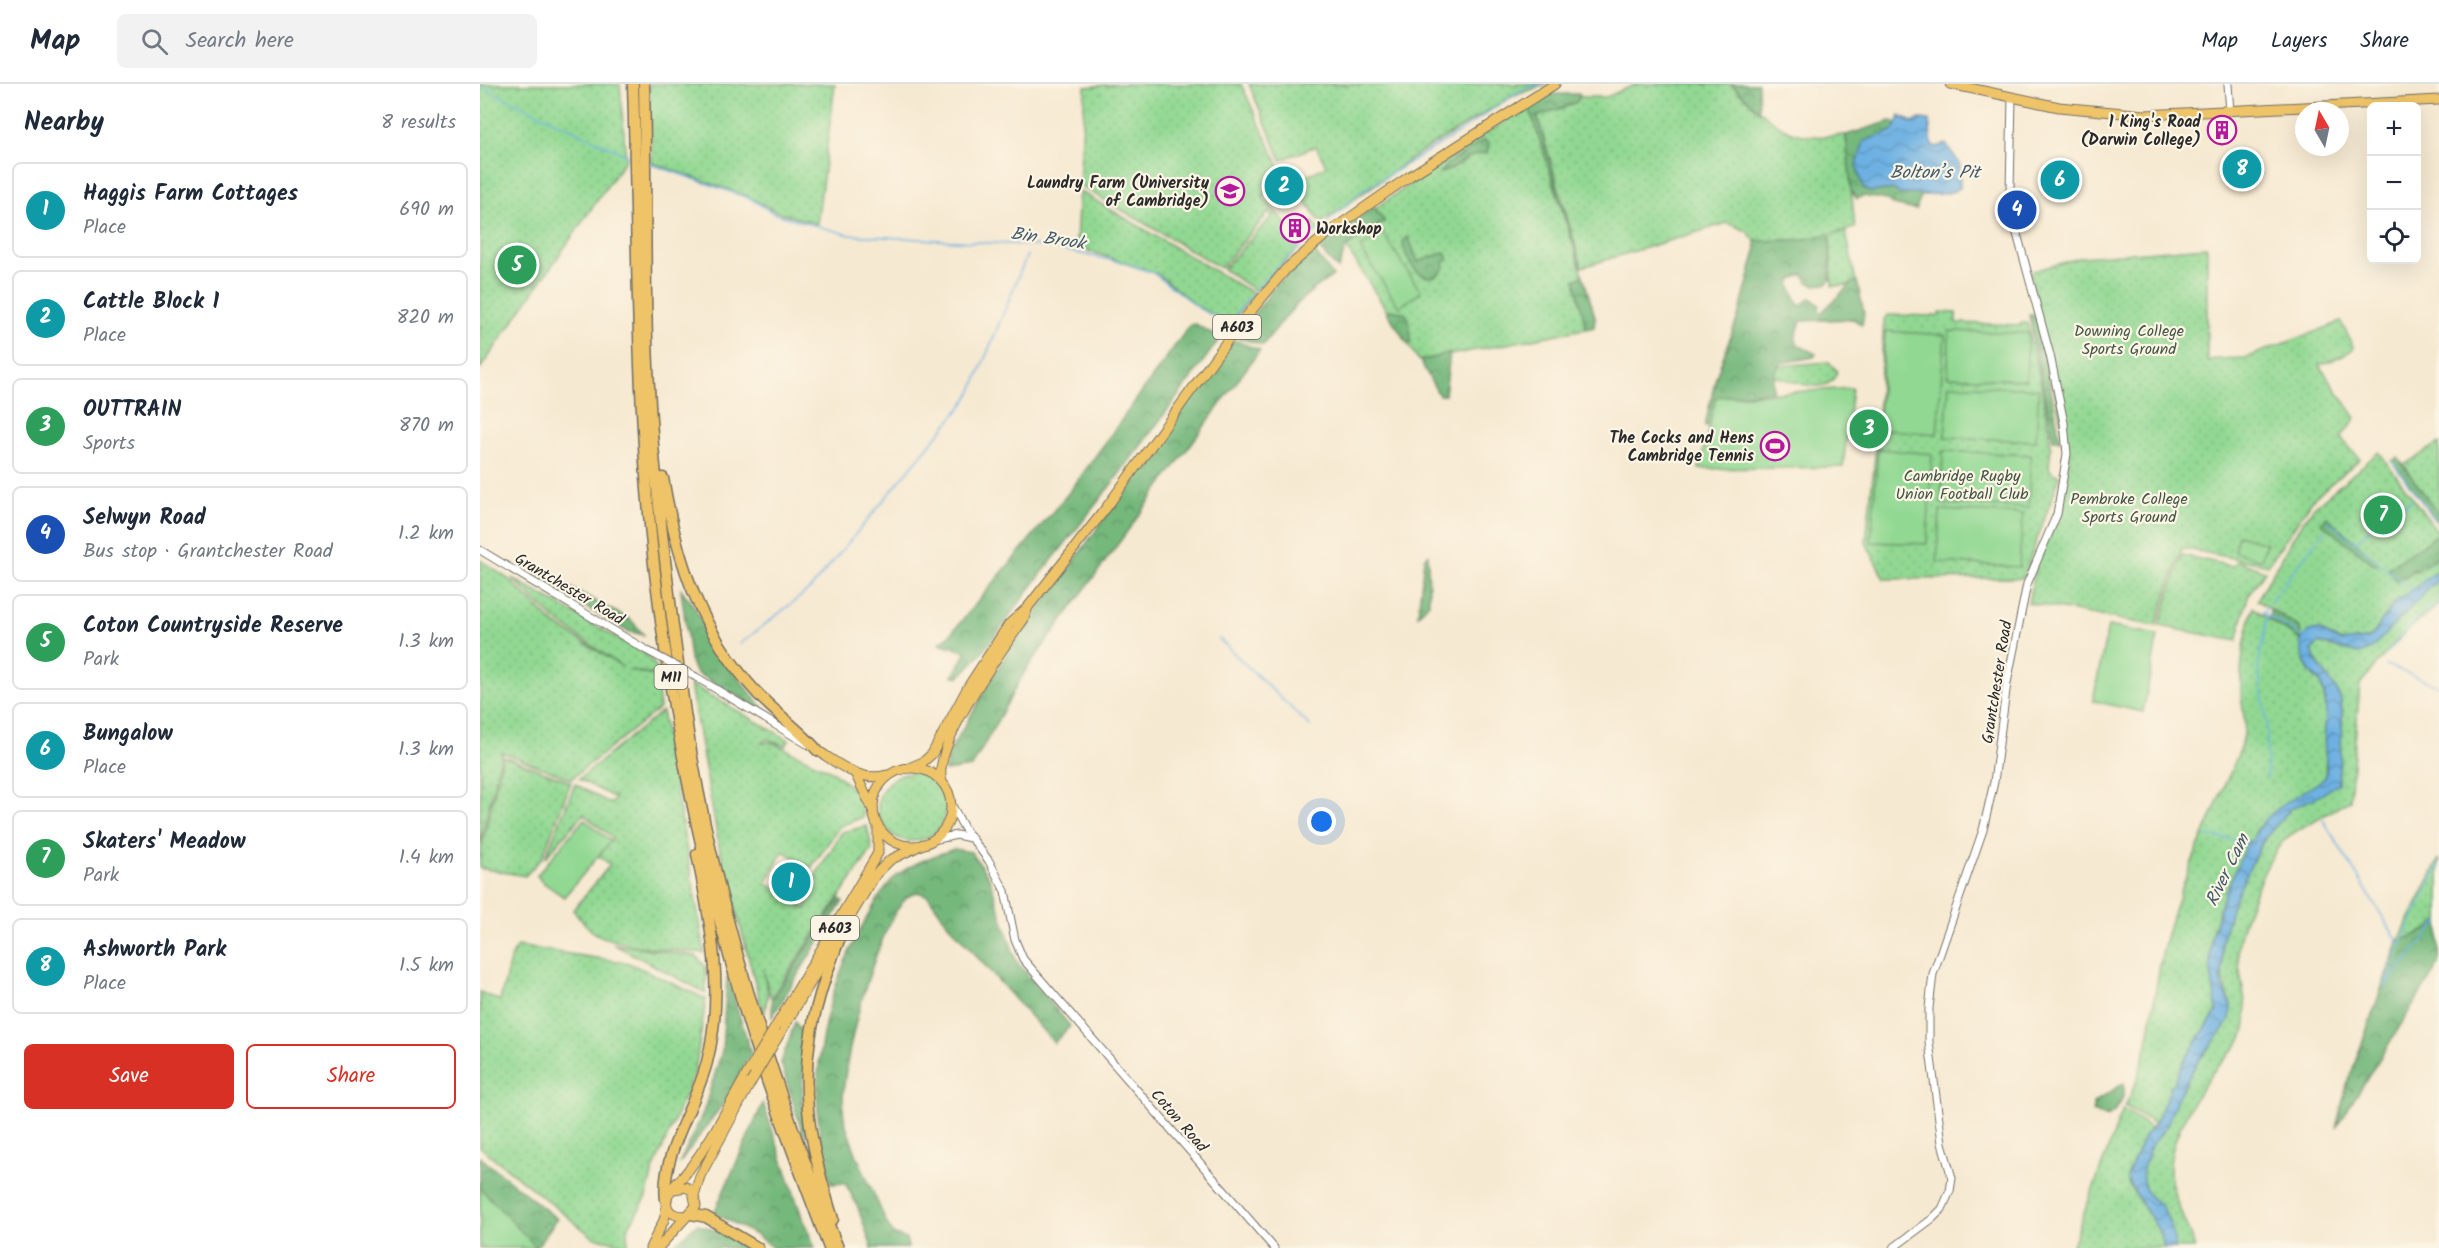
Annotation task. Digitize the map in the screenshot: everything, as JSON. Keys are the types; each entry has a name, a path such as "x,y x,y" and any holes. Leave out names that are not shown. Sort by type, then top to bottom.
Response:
{"highway":[{"name":"M11","path":"633,84 644,448 655,574 687,785 745,1011 777,1110 829,1248"},
{"name":"M11","path":"644,84 649,376 654,464 686,718 711,847 734,938 793,1129 840,1248"},
{"path":"649,376 673,535 697,603 733,666 758,695 817,750"},
{"path":"667,1203 664,1182 666,1172 705,1070 716,1004 714,943 688,811 687,785"},
{"path":"840,1248 815,1158 805,1089 811,1025 827,971 841,935"},
{"path":"689,1215 706,1217 758,1248"}],"main road":[{"name":"A603","path":"909,768 923,762 932,754 984,662 1017,614 1028,607 1126,482 1235,330 1286,269 1328,233 1555,84"},
{"path":"1950,84 2060,107 2127,114 2230,112 2439,100"},
{"name":"A603","path":"943,784 940,764 943,753 974,694 1024,619 1028,607"},
{"path":"817,750 856,775 878,777 909,768 928,772 943,784 950,802 947,822 928,842 913,845 897,843 885,835 878,825 856,775"},
{"path":"874,813 878,789 892,774"},
{"name":"A603","path":"695,1193 705,1166 778,1030 878,854 878,825"},
{"name":"A603","path":"674,1188 693,1164 750,1069 841,935 880,869 890,860 928,842"},
{"path":"650,1248 664,1220 667,1203 674,1188 686,1187 695,1193 696,1206 658,1248"},
{"path":"667,1203 674,1215 689,1215"}],"street":[{"path":"2228,84 2230,112"},
{"name":"Grantchester Road","path":"1893,1248 1942,1209 1950,1191 1952,1178 1942,1143 1929,1042 1929,1008 1933,974 1983,830 1994,782 2007,683 2027,584 2057,513 2067,454 2064,423 2050,355 2013,219 2010,190 2012,97"},
{"name":"Grantchester Road","path":"480,550 817,750"},
{"name":"Coton Road","path":"950,802 989,861 1005,891 1015,940 1023,959 1274,1248"},
{"path":"928,842 957,835 973,839"}],"green space":[{"path":"480,84 620,84 626,159 480,369"},
{"path":"649,84 835,84 817,224 777,212 746,196 652,163"},
{"path":"1119,84 1241,84 1285,179 1263,197 1293,232 1303,224 1307,227 1313,222 1319,229 1256,291 1223,269 1273,215 1268,213 1221,268 1079,185 1085,87"},
{"path":"1249,84 1547,84 1511,97 1421,152 1321,223 1293,183 1326,166 1316,146 1281,160"},
{"path":"1637,84 1732,84 1764,115 1785,129 1805,135 1846,135 1855,228 1832,234 1846,232 1856,281 1849,285 1832,286 1830,234 1801,240 1755,241 1747,231 1727,223 1582,267 1537,115 1566,107 1580,97 1606,97"},
{"path":"1732,84 1758,84 1759,111"},
{"path":"1545,94 1580,94 1577,102 1537,117 1581,268 1530,110 1529,105"},
{"path":"1529,105 1583,276 1595,317 1594,327 1419,361 1346,247 1384,222 1375,208"},
{"path":"1891,121 1899,123 1892,131 1864,144 1858,162 1858,171 1863,180 1863,188 1870,192 1894,189 1905,195 1919,193 1921,196 1916,210 1893,205 1888,200 1863,196 1857,199 1851,191 1846,135"},
{"path":"1483,140 1489,143 1487,153 1472,156 1440,173 1445,166"},
{"path":"1079,191 1254,294 1230,324 1198,307 1157,274 1083,249 1076,242"},
{"path":"1374,206 1384,221 1346,247 1338,269 1318,248"},
{"path":"1383,233 1421,292 1399,307 1360,248"},
{"path":"1830,234 1830,280 1826,284 1814,285 1807,282 1804,274 1791,280 1790,285 1799,306 1811,298 1820,306 1818,310 1821,313 1852,283 1857,281 1864,313 1862,325 1853,319 1801,321 1795,339 1798,345 1816,354 1814,357 1780,363 1773,376 1773,391 1717,397 1711,425 1705,426 1716,377 1740,311 1756,251 1755,241 1801,240"},
{"path":"1408,236 1418,262 1445,252 1448,259 1444,263 1445,267 1438,274 1431,277 1424,276 1412,265 1404,249 1403,241"},
{"path":"2207,247 2207,362 2215,359 2245,358 2341,322 2354,348 2343,356 2319,365 2356,418 2341,438 2360,459 2313,499 2268,565 2182,548 2156,626 2028,603 2036,565 2056,523 2066,488 2069,460 2030,272 2082,257"},
{"path":"1315,252 1333,276 1303,299 1263,345 1236,337 1278,283"},
{"path":"1583,276 1595,317 1594,327 1586,329 1575,280"},
{"path":"1391,310 1405,313 1409,319 1411,342 1407,343 1387,312"},
{"name":"Cambridge Rugby Union Football Club","path":"1940,312 1956,313 1956,323 2022,325 2022,322 2026,322 2028,327 2041,383 2051,446 2049,467 2052,473 2060,476 2023,578 1884,579 1866,542 1876,446 1884,320 1887,315 1940,316"},
{"path":"2029,315 2035,315 2040,330 2060,440 2053,440"},
{"path":"1195,324 1220,338 1177,398 992,640 959,677 953,676 967,652 939,643 949,636 1071,490 1190,325"},
{"path":"1885,331 1945,335 1937,434 1878,429"},
{"path":"1949,331 2028,333 2026,380 1948,377"},
{"path":"1233,340 1260,350 1025,671 972,767 945,771 950,751 1006,655"},
{"path":"1450,353 1445,395 1439,395 1420,361"},
{"path":"1829,362 1837,371 1827,384 1809,386 1773,376 1778,366"},
{"path":"1949,385 2039,389 2036,441 1945,437"},
{"name":"The Cocks and Hens Cambridge Tennis","path":"1852,388 1843,467 1699,469 1716,397"},
{"path":"2439,443 2439,516 2404,465"},
{"path":"1878,449 1932,454 1927,544 1871,542"},
{"path":"1943,451 2031,455 2028,508 1941,504"},
{"path":"2379,452 2439,534 2388,569 2397,581 2401,575 2418,570 2439,555 2439,570 2394,603 2373,635 2367,639 2341,642 2319,630 2300,642 2308,669 2320,681 2328,712 2325,778 2257,828 2252,841 2248,841 2212,934 2210,956 2217,1011 2185,1059 2155,1124 2125,1106 2142,1065 2162,955 2172,916 2244,736 2241,667 2253,607 2269,620 2300,628 2257,600 2298,529 2313,508"},
{"path":"2398,458 2439,515 2439,524 2392,461"},
{"path":"1940,510 2023,514 2019,567 1937,562"},
{"path":"2327,517 2379,563 2375,565 2321,523"},
{"path":"2439,534 2439,555 2418,570 2413,569 2406,578 2401,576 2397,582 2388,568"},
{"path":"2238,535 2266,543 2261,560 2234,551"},
{"path":"1428,555 1429,603 1418,615 1424,558"},
{"path":"2182,555 2231,566 2238,561 2265,571 2248,596 2237,641 2159,626"},
{"path":"480,560 510,580 553,623 623,667 555,620 512,578 647,655 657,668 659,675 628,670 656,676 660,708 571,779 502,752 480,844"},
{"path":"539,571 631,620 644,635 627,631 532,576"},
{"path":"2439,578 2439,604 2397,640 2360,684 2350,800 2288,837 2272,858 2256,890 2243,925 2238,952 2246,1011 2245,1029 2236,1047 2213,1072 2197,1095 2182,1123 2172,1152 2170,1166 2173,1189 2195,1248 2175,1248 2170,1228 2143,1184 2144,1160 2166,1126 2178,1096 2231,1005 2222,975 2221,959 2222,942 2230,910 2247,871 2280,819 2290,809 2338,783 2342,728 2340,698 2334,685 2317,663 2312,650 2318,643 2359,654"},
{"path":"681,589 695,608 717,652 769,715 695,672 690,659"},
{"path":"2270,609 2300,628 2301,640 2269,620"},
{"path":"2108,626 2158,635 2143,712 2093,701"},
{"path":"690,684 789,740 786,746 767,739 762,743 772,742 833,772 860,795 863,817 840,826 811,868 783,851 766,883 806,909 807,904 801,900 842,832 867,826 872,849 771,998 763,969 768,993 764,1016 719,846"},
{"path":"662,711 705,953 614,941 592,931 582,921 573,910 610,865 598,855 613,838 583,814 545,858 575,784 611,804 615,798 579,779"},
{"path":"503,756 571,782 542,858 525,876 480,868 480,853"},
{"path":"912,773 925,776 936,783 943,794 946,807 943,820 936,831 925,838 912,841 899,838 888,831 881,820 878,807 881,794 888,783 899,776"},
{"path":"584,819 611,841 564,897 541,881 537,875"},
{"path":"954,849 971,852 989,877 1016,961 1070,1026 1054,1043 948,924 928,896 918,892 906,898 894,914 871,970 852,1038 843,1097 847,1129 863,1170 887,1224 893,1234 906,1239 908,1248 872,1248 857,1205 845,1183 831,1184 823,1151 818,1117 818,1083 827,1016 849,951 885,888 906,869"},
{"path":"2439,859 2439,920 2430,929 2398,942"},
{"path":"840,899 843,901 772,1017 772,1000"},
{"path":"2439,920 2439,964 2336,1128 2346,1088 2398,942 2429,929"},
{"path":"613,944 696,956 706,967 706,993"},
{"path":"517,946 629,963 706,999 695,1072 654,1168 645,1200 627,1229 628,1245 593,1237 480,1147 480,992 500,1001 510,960"},
{"path":"727,976 751,1053 725,1101 679,1164 703,1113 722,1051"},
{"path":"795,1022 805,1037 802,1095 807,1147 781,1063"},
{"path":"2124,1083 2122,1098 2118,1107 2111,1114 2107,1117 2093,1111 2093,1103"},
{"path":"763,1103 815,1248 773,1248 756,1235 714,1213"},
{"path":"2123,1109 2151,1128 2145,1135 2127,1182 2162,1235 2164,1248 2071,1248"},
{"path":"480,1157 557,1219 536,1248 480,1240"},
{"path":"480,1188 536,1247 536,1248 480,1248"},
{"path":"697,1224 723,1233 748,1248 670,1248"}],"water":[{"name":"Bolton’s Pit","path":"1900,115 1913,123 1920,119 1929,120 1932,145 1936,147 1946,144 1960,164 1960,188 1955,191 1921,196 1919,193 1901,195 1893,189 1870,192 1863,188 1857,165 1864,141 1892,131"},
{"path":"2439,570 2439,578 2371,649 2359,654 2319,643 2312,650 2317,663 2334,685 2340,698 2342,728 2338,783 2321,795 2290,809 2262,842 2232,905 2222,941 2222,986 2231,1005 2230,1020 2197,1063 2178,1096 2167,1125 2148,1151 2149,1156 2144,1166 2145,1189 2163,1208 2174,1238 2175,1248 2164,1248 2157,1228 2129,1184 2127,1176 2145,1135 2155,1124 2170,1090 2169,1086 2173,1084 2185,1059 2217,1011 2210,966 2211,938 2223,898 2248,841 2252,841 2265,820 2274,812 2325,778 2326,774 2324,692 2320,681 2311,674 2305,663 2301,640 2308,632 2319,630 2341,642 2367,639 2373,635 2394,603"}],"waterway":[{"name":"Bin Brook","path":"648,163 751,199 775,214 850,235 1045,246 1129,264 1153,273 1200,309 1228,323 1271,273 1362,191 1458,133 1513,95 1528,87 1541,85"},
{"name":"Bin Brook","path":"480,86 630,157"},
{"path":"740,644 810,589 962,406 971,393 1027,255"},
{"path":"2391,460 2439,525"},
{"path":"2355,542 2391,512 2413,500"},
{"path":"2328,521 2411,589"},
{"path":"2271,601 2325,530"},
{"path":"2388,652 2422,614 2439,602"},
{"path":"2267,615 2263,613 2268,606"},
{"path":"2267,779 2267,724 2258,669 2267,615 2303,637"},
{"path":"1219,639 1310,726"},
{"path":"2386,665 2439,686"},
{"path":"2323,820 2400,945"},
{"name":"River Cam","path":"2207,836 2247,842"},
{"path":"2439,865 2400,946 2384,988 2439,921"}],"place":[{"name":"1 King's Road (Darwin College)","path":"2222,130"},
{"name":"Ashworth Park","path":"2242,169"},
{"name":"Bungalow","path":"2060,180"},
{"name":"Cattle Block 1","path":"1284,186"},
{"name":"Laundry Farm (University of Cambridge)","path":"1230,191"},
{"name":"Selwyn Road","path":"2017,210"},
{"name":"Workshop","path":"1295,228"},
{"name":"Coton Countryside Reserve","path":"517,265"},
{"name":"OUTTRAIN","path":"1869,429"},
{"name":"The Cocks and Hens Cambridge Tennis","path":"1775,446"},
{"name":"Skaters' Meadow","path":"2383,515"},
{"name":"Haggis Farm Cottages","path":"791,882"}],"park label":[{"name":"Downing College Sports Ground","path":"2129,339"},
{"name":"Pembroke College Sports Ground","path":"2129,507"}]}
